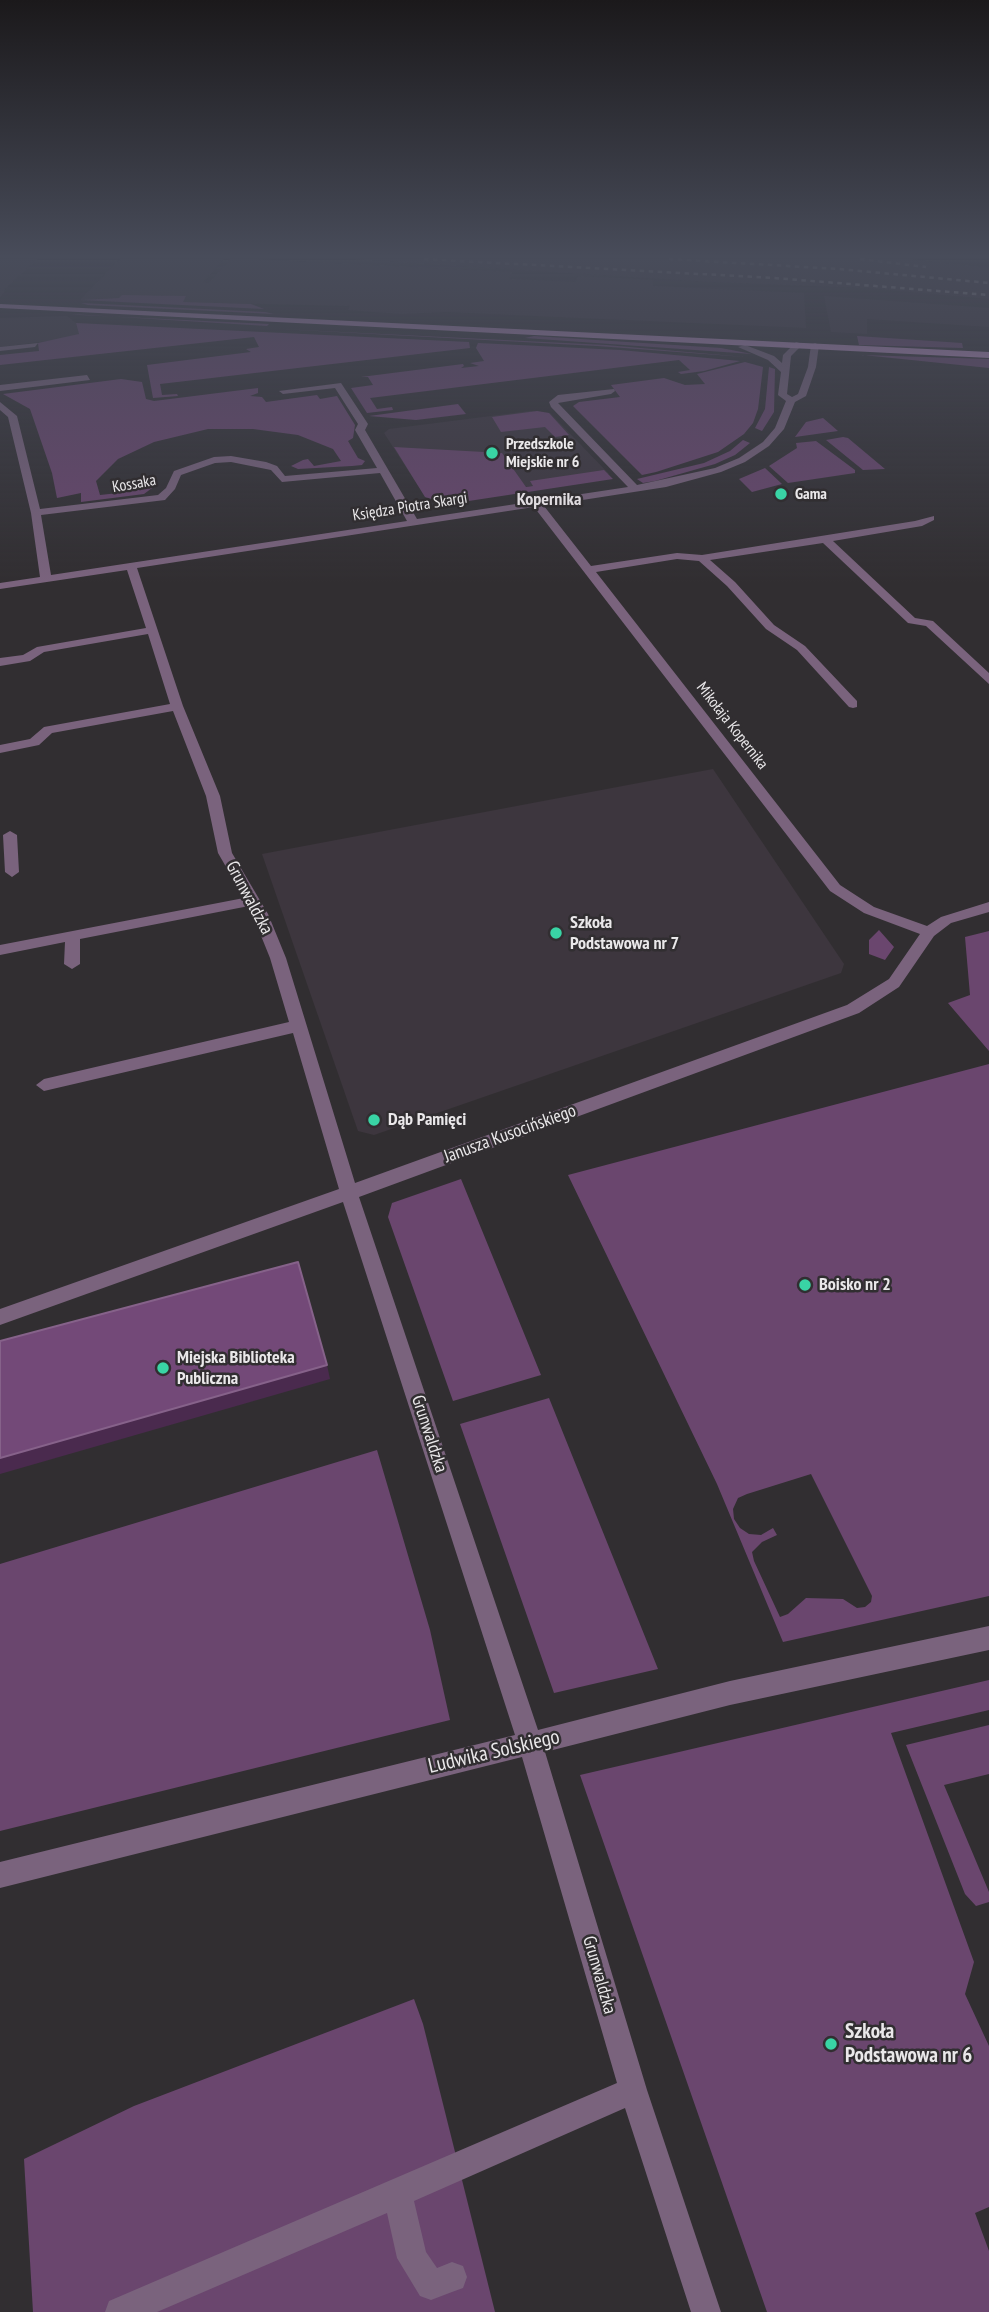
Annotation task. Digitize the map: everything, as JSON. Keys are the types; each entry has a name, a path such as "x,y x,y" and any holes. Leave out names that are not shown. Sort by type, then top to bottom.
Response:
{"street":[{"path":"781,367 785,371"},
{"path":"786,367 782,395 791,400"},
{"name":"Księdza Piotra Skargi","path":"0,586 635,489 691,478 741,460 769,441 788,414 791,400 802,396 812,367"},
{"path":"0,388 87,378"},
{"path":"283,391 338,385 363,424 360,430 414,523"},
{"path":"611,391 558,398 553,402 635,489"},
{"path":"0,405 12,416 36,513 46,579"},
{"name":"Kossaka","path":"36,513 161,498 170,489 177,473 193,465 214,460 231,459 263,464 274,468 282,479 383,470"},
{"name":"Mikołaja Kopernika","path":"537,504 835,888 869,910 929,932"},
{"path":"589,570 677,556 702,558 918,524 930,518"},
{"path":"825,539 912,621 929,624 989,680"},
{"path":"702,558 731,584 770,627 801,648 853,704"},
{"name":"Grunwaldzka","path":"131,566 177,706 213,796 225,853 261,914 278,958 349,1193 530,1743 633,2090 706,2312"},
{"path":"0,662 26,658 41,649 153,630"},
{"path":"0,749 34,742 48,730 177,706"},
{"path":"10,835 12,872"},
{"path":"0,950 253,901"},
{"name":"Janusza Kusocińskiego","path":"0,1317 853,1009 894,983 929,932 946,920 989,907"},
{"path":"72,964 74,937"},
{"path":"44,1085 299,1027"},
{"name":"Ludwika Solskiego","path":"0,1875 730,1693 989,1638"},
{"path":"120,2312 633,2090"},
{"path":"398,2193 412,2258 431,2284 452,2277"}],"shaded area":[{"path":"147,367 307,367 160,384 162,395 178,396 153,398"},
{"path":"440,367 623,367 370,398 377,409 392,407 393,410 367,413 351,388 373,385 368,377 361,377"},
{"path":"687,367 719,367 681,374 678,372 690,370"},
{"path":"725,367 763,367 758,409 753,423 744,434 718,452 656,472 642,475 573,406 579,402 620,397 611,385 664,378 685,385 705,384 697,374"},
{"path":"769,367 775,369 774,412 762,431 755,428 765,409"},
{"path":"121,379 142,382 146,399 154,401 258,388 258,393 250,396 262,397 266,402 317,395 320,399 337,396 355,425 353,438 348,441 358,458 365,461 362,465 298,469 291,466 308,459 314,466 341,461 333,449 298,435 253,429 208,429 154,442 118,459 96,481 100,495 128,492 129,483 154,482 152,488 144,494 81,502 81,493 57,498 52,473 30,409 3,394"},
{"path":"458,404 466,414 416,420 369,416"},
{"name":"Przedszkole Miejskie nr 6","path":"530,411 550,413 609,474 439,500 426,498 384,433 389,429"},
{"path":"537,411 549,413 569,435 555,437 545,427 501,432 492,417"},
{"path":"823,418 838,431 795,437 806,422"},
{"path":"848,438 885,469 863,470 826,440"},
{"path":"743,440 750,443 735,455 715,464 655,481 643,483 637,479 704,463 730,451"},
{"path":"816,441 855,470 855,473 788,483 769,466 797,448 796,443"},
{"path":"394,447 502,453 526,487 533,486 530,481 604,470 613,479 449,504 425,497"},
{"path":"765,468 782,484 752,492 739,479"},
{"name":"Szkoła Podstawowa nr 7","path":"713,769 844,964 841,973 374,1135 358,1131 262,854"},
{"path":"879,930 894,947 885,960 869,954 869,940"},
{"path":"989,931 989,1051 948,1003 970,995 965,937"},
{"name":"Boisko nr 2","path":"989,1064 989,1596 783,1642 717,1484 568,1175","holes":["811,1474 872,1596 871,1602 865,1607 857,1608 843,1599 806,1598 788,1614 780,1617 752,1552 762,1542 777,1535 773,1528 761,1535 749,1534 740,1528 734,1519 733,1509 738,1498"]},
{"path":"461,1179 541,1375 453,1401 388,1217 392,1203"},
{"path":"549,1398 658,1669 554,1693 460,1424"},
{"path":"377,1450 430,1630 450,1720 0,1831 0,1564"},
{"name":"Szkoła Podstawowa nr 6","path":"989,1680 989,1710 891,1733 974,1962 965,1994 989,2046 989,2207 975,2213 989,2251 989,2312 767,2312 580,1775"},
{"path":"989,1725 989,1774 944,1785 989,1892 989,1902 976,1906 965,1894 906,1745"},
{"path":"414,1999 423,2024 495,2312 33,2312 24,2159 134,2106"}],"building":[{"name":"Miejska Biblioteka Publiczna","path":"298,1262 327,1365 0,1458 0,1341"}],"place":[{"name":"Przedszkole Miejskie nr 6","path":"492,453"},
{"name":"Gama","path":"781,494"},
{"name":"Szkoła Podstawowa nr 7","path":"556,933"},
{"name":"Dąb Pamięci","path":"374,1120"},
{"name":"Boisko nr 2","path":"805,1285"},
{"name":"Miejska Biblioteka Publiczna","path":"163,1368"},
{"name":"Szkoła Podstawowa nr 6","path":"831,2044"}],"district":[{"name":"Kopernika","path":"549,500"}]}
